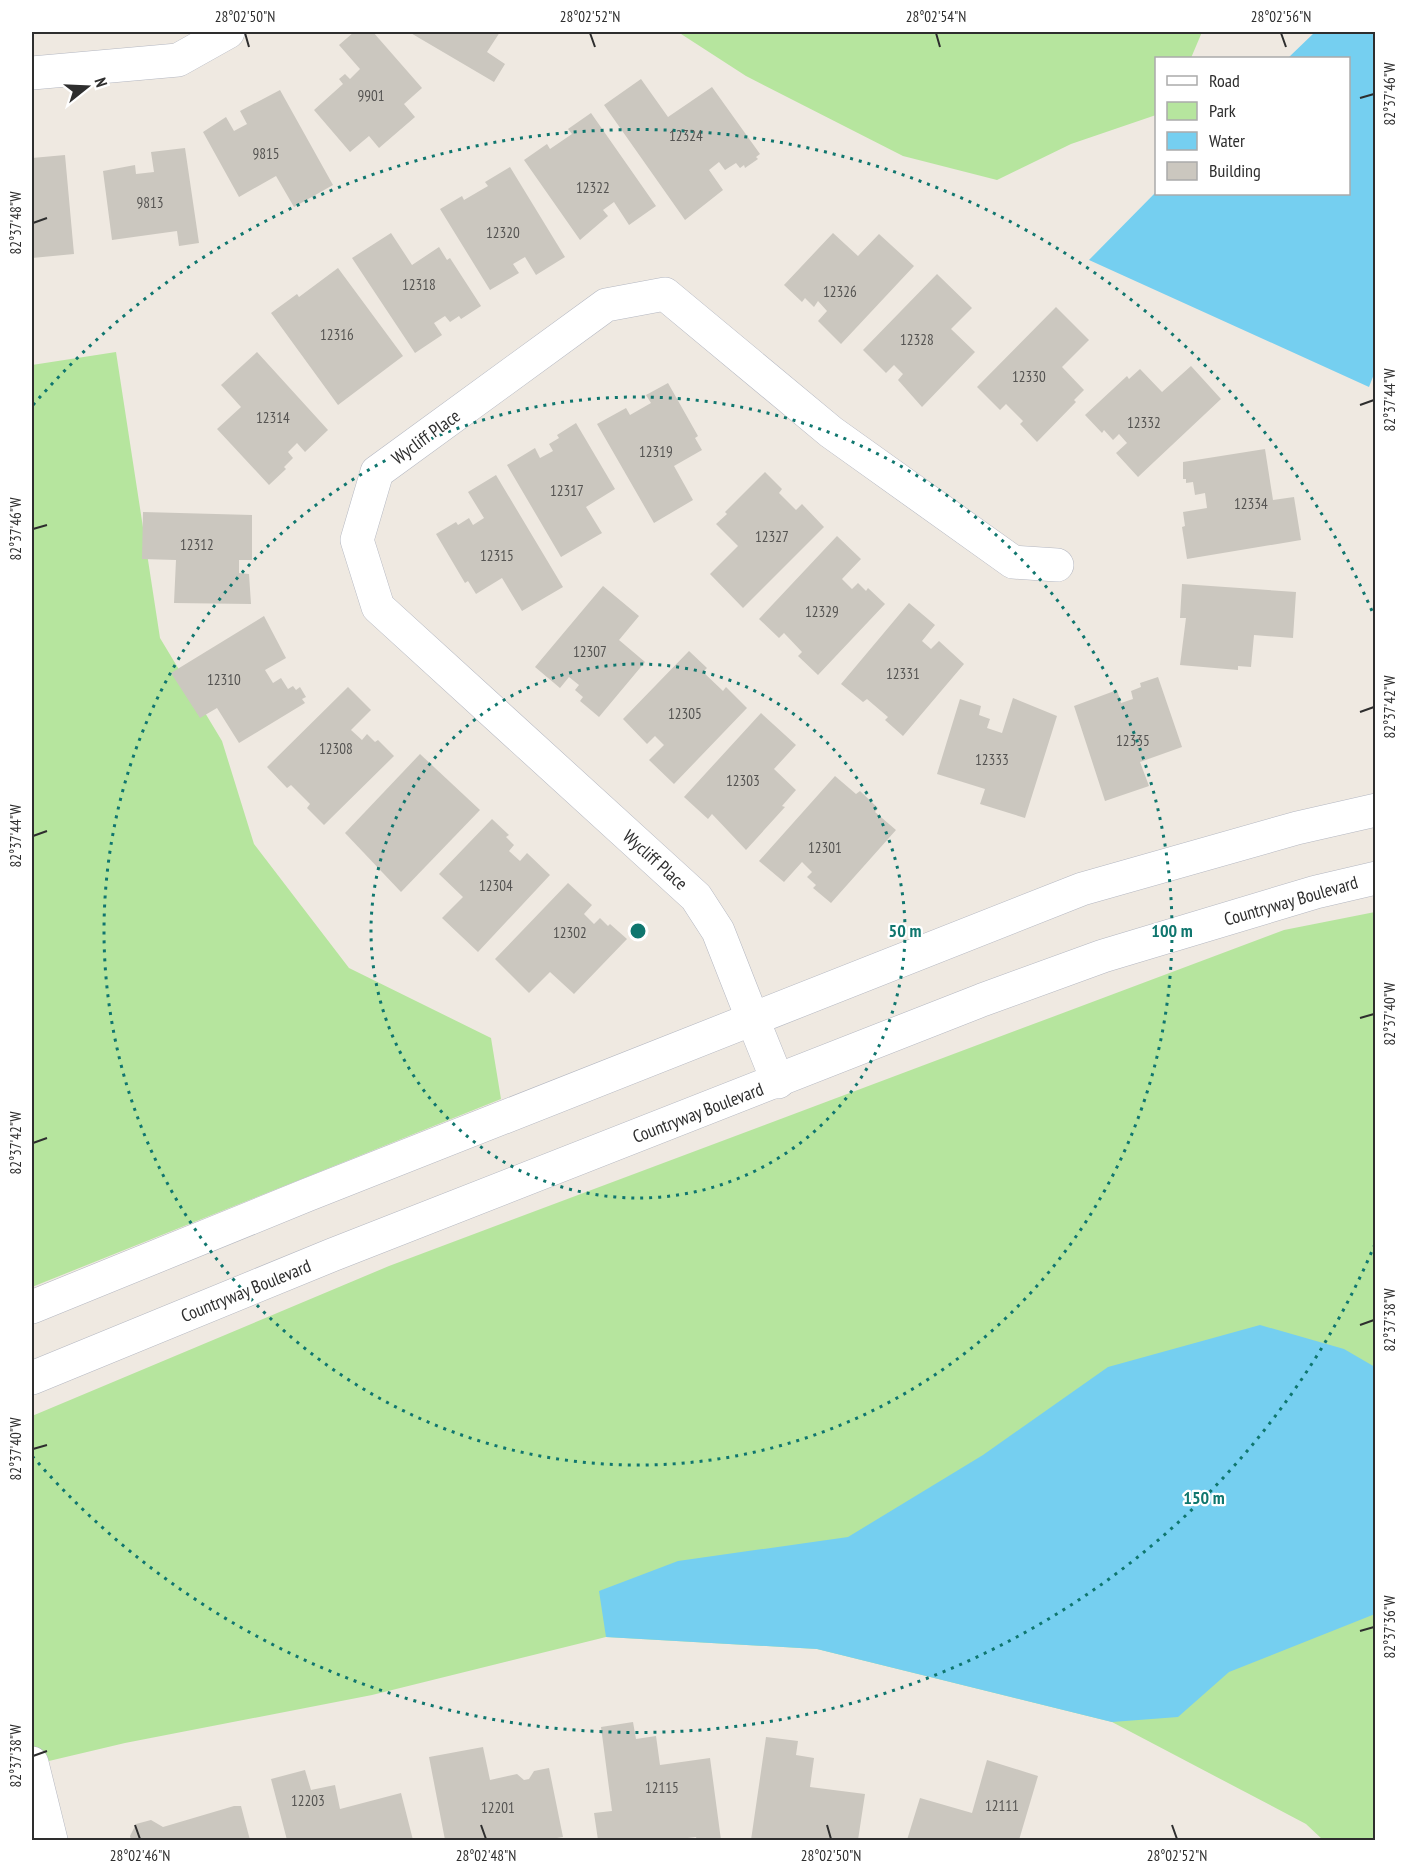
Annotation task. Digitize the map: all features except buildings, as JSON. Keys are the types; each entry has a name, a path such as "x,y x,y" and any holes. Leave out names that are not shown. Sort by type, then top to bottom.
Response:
{"street":[{"path":"32,73 178,60 228,32"},
{"name":"Wycliff Place","path":"753,1020 718,931 696,897 378,607 357,540 377,472 606,305 664,294 831,432 1013,562 1057,565"},
{"path":"32,1307 307,1195 1082,889 1296,828 1376,810"},
{"name":"Countryway Boulevard","path":"32,1378 332,1256 982,1000 1104,956 1316,892 1376,878"},
{"path":"753,1020 778,1082"},
{"path":"32,1763 51,1840"}],"green space":[{"path":"678,32 1202,32 1191,57 1155,57 1155,115 1071,144 997,180 903,156 746,76"},
{"path":"116,352 160,638 222,741 254,844 349,968 491,1038 501,1099 32,1287 32,365"},
{"path":"1375,912 1375,1840 1323,1840 1306,1824 1112,1722 817,1649 606,1637 372,1695 125,1743 32,1765 32,1416 389,1266 1284,930"}],"water":[{"path":"1315,32 1375,32 1376,369 1369,387 1089,260 1155,193 1155,195 1350,195 1350,57 1289,57"},
{"path":"1260,1325 1344,1349 1375,1367 1375,1614 1229,1672 1178,1717 1112,1722 817,1649 606,1637 599,1591 678,1561 848,1537 983,1455 1108,1367"}]}
